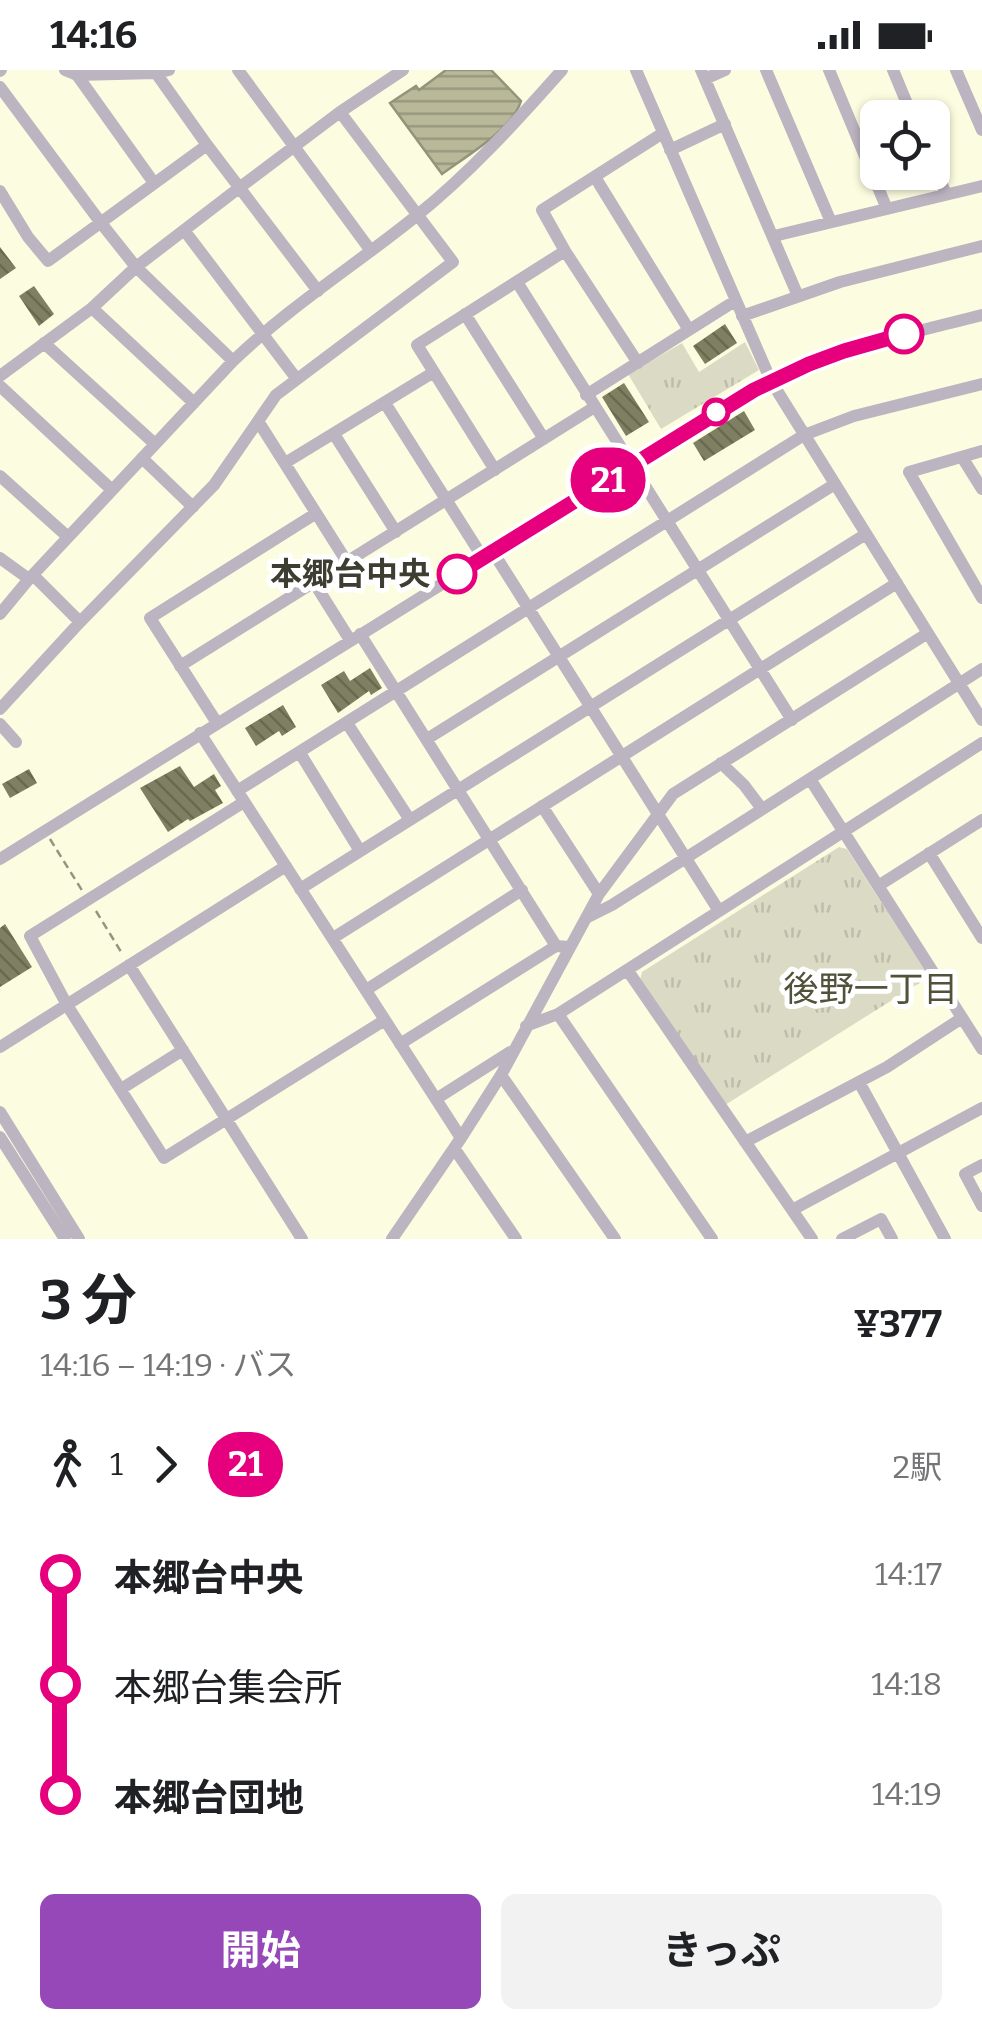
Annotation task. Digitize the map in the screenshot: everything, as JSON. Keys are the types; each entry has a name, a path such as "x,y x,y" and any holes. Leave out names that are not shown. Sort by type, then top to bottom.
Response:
{"street":[{"path":"238,70 372,251"},
{"path":"0,376 92,308 184,230 340,112 403,70"},
{"path":"0,614 233,361 262,333 419,214 495,145 562,70"},
{"path":"636,70 771,381 982,720"},
{"path":"725,70 703,74 798,296"},
{"path":"766,70 831,222"},
{"path":"829,70 887,209"},
{"path":"893,70 906,100"},
{"path":"956,70 982,130"},
{"path":"71,73 162,71 207,144 318,291"},
{"path":"71,73 154,183"},
{"path":"0,87 136,267 233,361"},
{"path":"0,709 214,485 276,395 453,262 340,112"},
{"path":"670,150 725,124"},
{"path":"638,363 542,210 663,133"},
{"path":"0,191 48,261 207,144"},
{"path":"594,177 689,330"},
{"path":"774,236 982,186"},
{"path":"944,190 946,194"},
{"path":"184,230 296,378"},
{"path":"742,316 840,282 982,246"},
{"path":"495,470 417,345 565,251"},
{"path":"517,282 792,720"},
{"path":"586,394 735,301"},
{"path":"92,308 194,403"},
{"path":"465,314 544,439"},
{"path":"0,859 771,381 844,351 982,315"},
{"path":"44,343 155,444"},
{"path":"285,463 434,372"},
{"path":"385,1020 164,1158 67,1005 30,936 397,690 804,435 854,416 982,384"},
{"path":"0,386 112,490"},
{"path":"385,403 446,501 528,608 719,911"},
{"path":"180,666 594,408"},
{"path":"258,421 347,562"},
{"path":"334,434 396,532"},
{"path":"982,451 910,472 982,598"},
{"path":"962,457 982,489"},
{"path":"142,458 192,506"},
{"path":"0,476 68,538"},
{"path":"426,739 835,484"},
{"path":"218,723 150,618 315,514"},
{"path":"300,888 866,534"},
{"path":"0,558 31,577 80,622"},
{"path":"332,938 898,583"},
{"path":"315,584 397,690 522,890 563,947"},
{"path":"398,1236 501,1075 563,947 673,794 928,633"},
{"path":"586,918 982,670"},
{"path":"347,723 410,820"},
{"path":"0,724 16,742"},
{"path":"200,733 436,1099 516,1239"},
{"path":"526,1026 558,1014 982,743"},
{"path":"300,753 360,852"},
{"path":"721,764 762,809"},
{"path":"810,779 981,1044"},
{"path":"542,806 599,894"},
{"path":"878,886 981,824"},
{"path":"929,854 982,938"},
{"path":"0,1047 286,866"},
{"path":"366,990 522,890"},
{"path":"400,1044 563,947"},
{"path":"129,965 302,1239"},
{"path":"628,970 812,1239"},
{"path":"558,1014 712,1239"},
{"path":"745,1142 887,1067 962,1018"},
{"path":"121,1088 183,1050"},
{"path":"436,1099 512,1050"},
{"path":"501,1075 614,1239"},
{"path":"858,1082 945,1239"},
{"path":"792,1210 982,1108"},
{"path":"0,1112 79,1239"},
{"path":"0,1137 57,1236"},
{"path":"982,1165 965,1174 982,1206"},
{"path":"842,1239 882,1219 892,1239"}],"green space":[{"path":"745,342 759,370 661,429 628,374 682,343 699,372"},
{"path":"839,847 847,849 929,977 725,1105 640,980 642,972"}],"shaded area":[{"path":"446,70 491,70 521,101 498,132 442,174 390,103 416,86 419,90"}],"building":[{"path":"0,247 16,268 0,279"},
{"path":"34,286 54,314 39,326 19,296"},
{"path":"725,324 737,343 705,364 693,346"},
{"path":"624,383 649,422 626,436 602,397"},
{"path":"744,411 755,430 704,461 693,443"},
{"path":"370,668 382,688 371,695 369,691 338,713 321,685 344,671 350,681"},
{"path":"283,705 296,727 282,736 279,731 256,746 245,728"},
{"path":"180,766 194,787 214,774 221,786 215,790 223,803 168,832 140,788"},
{"path":"29,769 37,783 10,798 2,784"},
{"path":"5,924 32,967 0,987 0,928"}],"bus line":[{"name":"21","path":"457,574 739,398 809,364 904,334"}],"place":[{"name":"本郷台中央","path":"457,574"}],"district":[{"name":"後野一丁目","path":"871,989"}]}
